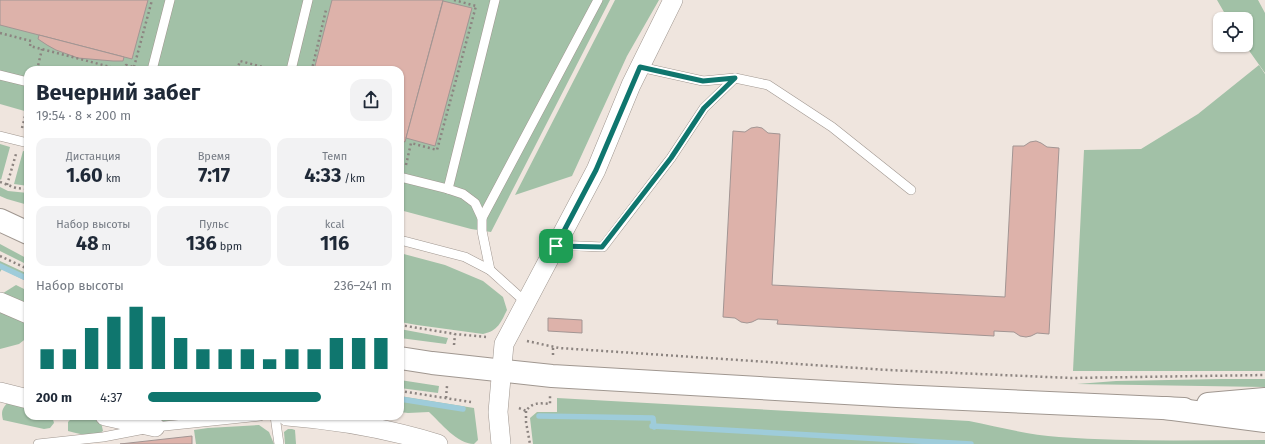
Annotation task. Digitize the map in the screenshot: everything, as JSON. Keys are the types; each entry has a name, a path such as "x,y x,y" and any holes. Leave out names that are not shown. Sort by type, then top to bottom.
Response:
{"main road":[{"path":"0,220 24,232"},
{"path":"404,359 552,376 897,396 1165,408 1265,409"},
{"path":"1165,408 1265,399"},
{"path":"1165,408 1265,421"}],"street":[{"path":"501,444 498,412 504,344 596,170 640,67 673,0"},
{"path":"0,302 24,312"},
{"path":"0,392 24,398"},
{"path":"123,420 155,427"},
{"path":"331,420 415,437 438,444"}],"lane":[{"path":"153,66 170,0"},
{"path":"292,66 308,0"},
{"path":"448,189 495,0"},
{"path":"482,218 598,0"},
{"path":"640,67 703,81 735,78 768,85 832,127 911,190"},
{"path":"0,75 24,81"},
{"path":"556,246 602,247 671,158 704,108 735,78"},
{"path":"0,136 24,142"},
{"path":"404,178 463,194 475,203 482,218 482,231 490,270"},
{"path":"404,241 465,257 490,270 521,298 524,307"},
{"path":"38,444 103,438 155,427 222,420"},
{"path":"276,420 279,444"}],"path":[{"path":"134,66 152,0"},
{"path":"454,0 493,11"},
{"path":"406,165 411,143 437,150 476,6"},
{"path":"313,66 326,10"},
{"path":"0,33 31,41 30,46 108,66"},
{"path":"38,66 42,49"},
{"path":"238,66 240,61 259,66"},
{"path":"0,182 16,188 24,189"},
{"path":"0,256 24,267"},
{"path":"404,326 491,338"},
{"path":"454,346 455,334"},
{"path":"522,340 554,347 888,370 1071,378 1265,375"},
{"path":"553,355 554,347"},
{"path":"446,398 448,386"},
{"path":"404,392 471,402"},
{"path":"530,444 526,422 526,411 530,405 535,403 550,404 550,394"},
{"path":"519,408 526,411"}],"green space":[{"path":"0,0 610,0 491,232 471,229 404,211 404,66 24,66 24,111 0,104"},
{"path":"615,0 659,0 627,56 572,176 515,195"},
{"path":"1217,0 1258,0 1265,13 1265,73 1250,52 1253,52 1253,12 1224,12"},
{"path":"1259,65 1265,74 1265,371 1073,371 1084,150 1141,149 1198,114"},
{"path":"0,144 10,147 1,180 0,179"},
{"path":"23,151 24,151 24,185 14,184"},
{"path":"0,187 8,191 24,193 24,204 7,199 0,196"},
{"path":"0,244 24,257 24,263 0,251"},
{"path":"404,254 445,265 483,281 503,297 507,310 496,328 483,334 404,323"},
{"path":"0,261 24,272 24,280 2,269 0,272"},
{"path":"16,285 24,289 24,308 0,295"},
{"path":"0,306 24,317 24,340 19,344 0,349"},
{"path":"404,330 448,338 446,344 404,339"},
{"path":"1265,379 1265,387 1077,384 1116,381"},
{"path":"404,381 439,386 438,393 404,389"},
{"path":"404,397 474,408 478,440 474,444 461,441 429,412 404,412"},
{"path":"557,398 969,421 1025,433 1085,439 1265,440 1265,444 533,444 530,418 537,412 557,412"},
{"path":"8,402 24,403 24,420 53,420 54,423 50,428 44,429 3,420 2,410"},
{"path":"70,420 97,420 101,422 103,431 95,435 91,435 68,431 68,422"},
{"path":"259,425 269,432 274,444 196,444 194,430"},
{"path":"288,429 295,430 296,444 285,444 284,432"}],"building":[{"path":"0,0 148,0 132,59 0,25"},
{"path":"332,0 443,0 405,142 404,66 315,66"},
{"path":"443,1 472,8 435,146 406,138"},
{"path":"39,35 124,57 123,61 78,58 47,45 38,39"},
{"path":"751,128 762,128 768,133 780,134 772,285 1005,297 1013,146 1024,146 1030,142 1036,141 1047,147 1059,148 1049,334 1037,333 1026,337 1020,336 1014,332 994,331 994,336 777,324 778,320 758,319 747,323 741,322 735,318 723,317 733,131 745,132"},
{"path":"548,318 582,320 582,333 548,331"},
{"path":"192,436 192,444 120,444"}],"waterway":[{"path":"0,266 24,277"},
{"path":"404,400 463,409"},
{"path":"539,416 653,418 654,427"},
{"path":"652,426 971,444"}],"route":[{"path":"640,67 703,81 735,78 704,108 671,158 602,247 556,246 596,170 631,85 640,67"}]}
